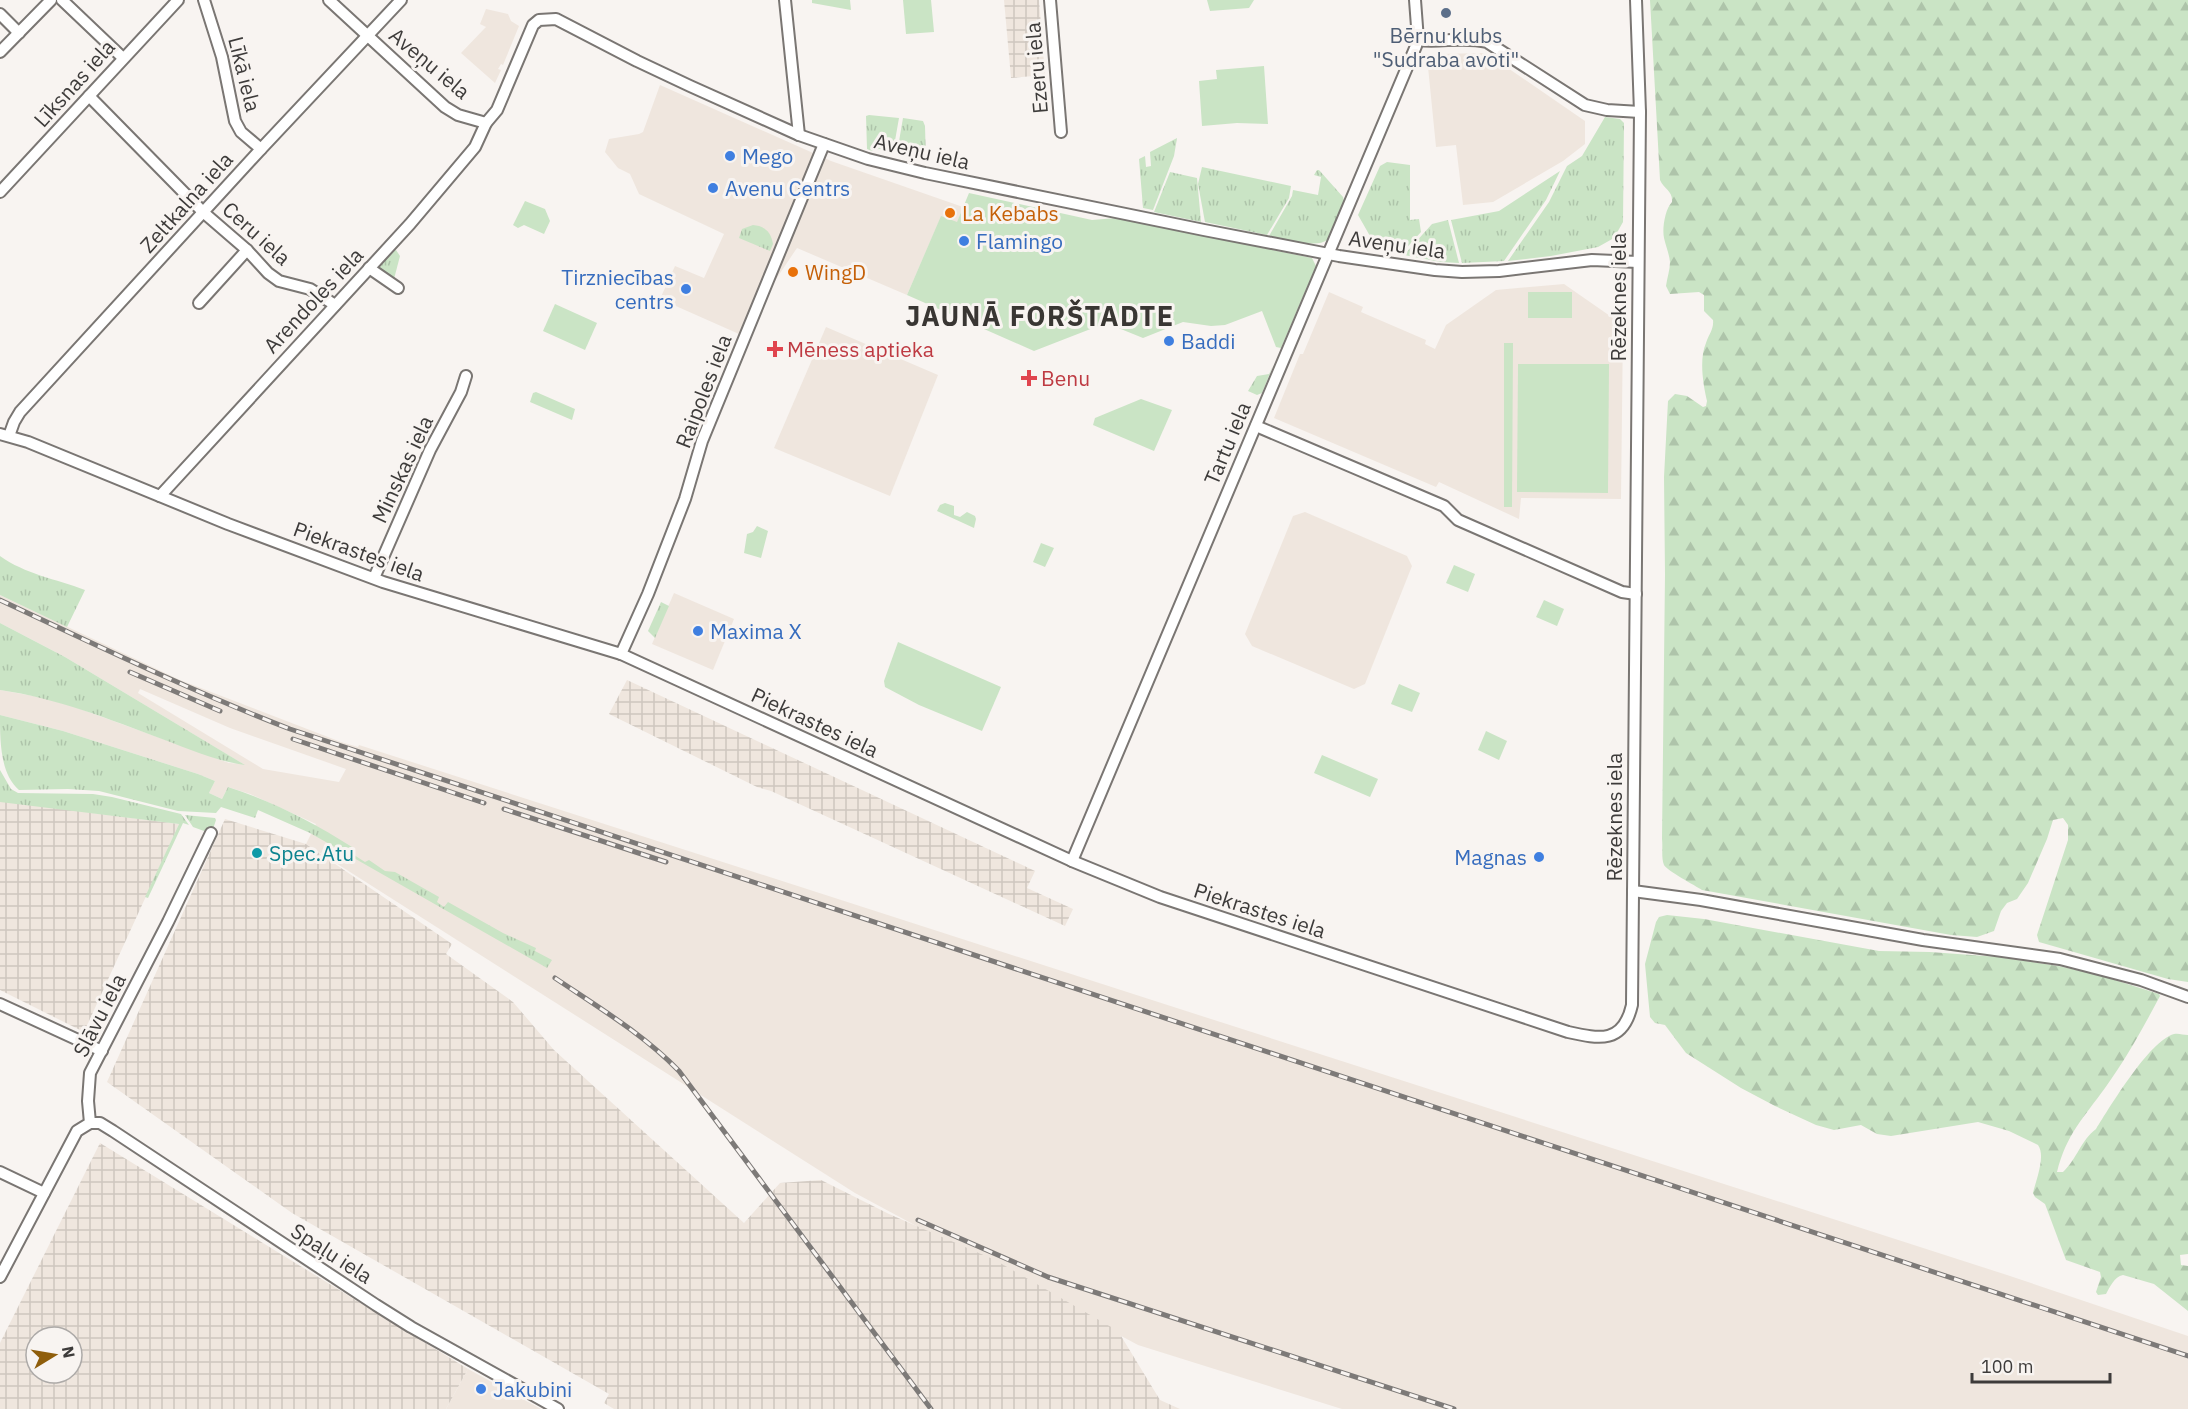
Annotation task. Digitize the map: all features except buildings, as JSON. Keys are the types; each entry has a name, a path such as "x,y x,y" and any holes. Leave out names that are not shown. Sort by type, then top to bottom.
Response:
{"street":[{"path":"0,52 51,0"},
{"path":"62,0 123,58"},
{"name":"Līksnas iela","path":"0,192 178,0"},
{"name":"Līkā iela","path":"204,0 222,57 235,121 241,132 261,149"},
{"name":"Aveņu iela","path":"329,0 445,107 459,115 486,123 497,110 533,25 539,20 556,19 637,61 799,135 868,159 924,173 1328,254 1435,270 1499,271 1592,260 1638,262"},
{"name":"Zeltkalna iela","path":"4,435 20,412 401,0"},
{"path":"785,0 799,135"},
{"name":"Ezeru iela","path":"1050,0 1061,132"},
{"path":"1414,0 1418,40 1430,42 1469,38 1486,42 1585,105 1606,110 1640,112"},
{"name":"Rēzeknes iela","path":"1615,1035 1624,1027 1632,1005 1640,112 1636,0"},
{"path":"0,14 19,33"},
{"name":"Tartu iela","path":"1072,861 1418,40"},
{"name":"Ceru iela","path":"88,96 203,212 279,281 310,289 335,305"},
{"name":"Arendoles iela","path":"160,496 410,224 475,147 486,123"},
{"name":"Raipoles iela","path":"621,654 649,592 685,499 702,441 824,144"},
{"path":"199,303 247,250"},
{"path":"369,268 398,288"},
{"name":"Minskas iela","path":"374,578 430,450 461,392 466,376"},
{"path":"1256,426 1444,506 1458,520 1468,525 1622,592 1636,594"},
{"name":"Piekrastes iela","path":"4,435 374,578 621,654 1072,861 1162,898 1568,1032 1596,1036 1615,1035"},
{"name":"Slāvu iela","path":"90,1123 90,1073 211,833"},
{"path":"1633,891 1701,900 1923,940 2060,959 2131,977 2188,997"},
{"path":"0,1004 102,1051"},
{"path":"0,1277 77,1131 90,1123"},
{"name":"Spaļu iela","path":"90,1123 100,1123 113,1131 411,1327 558,1409"},
{"path":"0,1172 44,1193"}],"shaded area":[{"path":"1004,0 1039,0 1045,75 1011,78"},
{"path":"486,9 508,14 511,21 519,26 503,65 501,64 498,69 501,70 495,83 461,53 486,27 480,24"},
{"path":"1486,53 1585,121 1585,144 1563,161 1493,202 1463,205 1456,145 1436,147 1428,67 1431,58 1438,54"},
{"path":"660,85 831,161 963,207 957,223 941,217 907,295 797,248 739,334 660,299 675,266 704,278 724,234 639,194 630,174 618,168 605,152 609,139 643,132"},
{"path":"1564,284 1623,325 1621,499 1521,498 1519,519 1439,482 1436,487 1274,418 1329,292 1363,307 1361,312 1426,340 1425,344 1435,349 1446,325 1496,290"},
{"path":"826,327 938,375 890,496 774,448"},
{"path":"1305,512 1407,556 1412,566 1365,684 1354,689 1252,646 1245,634 1293,516"},
{"path":"674,593 734,619 713,670 652,644"},
{"path":"0,595 180,680 341,742 358,747 359,745 2007,1275 2188,1336 2188,1409 1342,1409 1138,1345 855,1193 306,844 316,824 250,794 228,787 222,799 209,793 215,781 198,774 63,731 0,715 0,690 39,697 72,706 229,763 243,764 65,657 0,623","holes":["140,689 230,728 346,769 339,782 263,769 138,693"]},
{"path":"627,680 1035,871 1027,888 1073,909 1065,926 771,791 757,787 609,714"},
{"path":"0,801 179,824 84,1032 0,990"},
{"path":"225,819 306,844 452,944 446,954 513,1002 554,1050 744,1223 780,1183 821,1180 889,1214 995,1260 1118,1331 1160,1400 1180,1409 614,1409 604,1403 609,1394 292,1213 107,1082"},
{"path":"100,1143 468,1369 446,1409 0,1409 0,1343"},
{"name":"Jakubini","path":"468,1369 541,1409 446,1409"}],"green space":[{"path":"812,0 850,0 851,10 812,3"},
{"path":"903,0 931,0 934,32 906,34"},
{"path":"1207,0 1254,0 1249,8 1210,11"},
{"path":"1650,0 2188,0 2188,982 2168,979 2039,942 2037,935 2068,840 2068,825 2063,818 2053,820 2028,883 2017,899 2007,903 2001,911 1994,931 1977,937 1951,935 1702,890 1664,865 1662,839 1664,477 1668,401 1675,394 1687,396 1703,407 1706,406 1702,364 1713,320 1704,311 1704,295 1699,292 1670,294 1666,286 1670,262 1663,230 1672,198 1660,180"},
{"path":"1264,66 1268,124 1237,123 1202,126 1199,81 1217,79 1216,70"},
{"path":"866,116 899,118 893,152 867,149"},
{"path":"1605,117 1620,119 1624,123 1623,222 1614,238 1598,247 1508,261 1549,202 1567,166 1582,156"},
{"path":"903,118 923,121 926,162 897,153"},
{"path":"1177,138 1174,156 1153,210 1143,208 1139,159 1145,156 1146,167 1151,166 1150,152"},
{"path":"1387,162 1410,165 1410,220 1419,219 1421,232 1401,254 1387,252 1386,245 1374,243 1358,215 1380,166"},
{"path":"1202,167 1291,186 1289,198 1267,235 1205,222 1198,184"},
{"path":"1317,170 1343,197 1344,201 1327,240 1308,243 1269,236 1292,196 1293,190 1318,195 1321,177 1314,175"},
{"path":"1560,171 1546,200 1504,261 1462,263 1451,220 1499,211"},
{"path":"1170,172 1197,178 1201,222 1154,212"},
{"path":"969,193 1092,220 1116,218 1312,258 1316,266 1281,348 1276,347 1262,311 1225,325 1211,326 1183,322 1143,338 1106,323 1034,351 907,295 941,216 957,222"},
{"path":"525,201 545,209 550,221 544,234 524,225 518,228 513,225"},
{"path":"1448,220 1459,263 1404,255 1432,224"},
{"path":"753,225 764,228 771,236 773,244 770,251 739,238 742,229"},
{"path":"396,250 400,256 394,279 378,267"},
{"path":"1528,292 1572,292 1572,318 1528,318"},
{"path":"555,304 597,323 585,350 543,331"},
{"path":"1504,343 1513,343 1512,507 1504,507"},
{"path":"1518,364 1609,364 1608,493 1517,492"},
{"path":"1273,366 1262,393 1257,395 1248,391 1257,376 1269,374"},
{"path":"536,392 575,409 572,420 530,402 533,393"},
{"path":"1141,399 1172,410 1154,451 1093,425 1095,418"},
{"path":"945,503 954,506 954,515 960,517 967,512 975,516 974,528 937,511 940,505"},
{"path":"757,526 768,531 761,558 744,553 747,534 753,532"},
{"path":"1041,543 1054,548 1045,567 1033,562"},
{"path":"0,556 30,572 85,590 67,627 0,595"},
{"path":"1454,565 1475,574 1468,592 1446,583"},
{"path":"1544,600 1564,609 1557,626 1536,617"},
{"path":"661,602 669,606 655,638 648,631"},
{"path":"0,623 65,657 245,765 203,754 62,704 0,690"},
{"path":"898,642 1001,687 982,731 919,705 885,687 884,681"},
{"path":"1399,684 1420,693 1412,712 1391,704"},
{"path":"0,715 63,731 198,774 215,781 209,793 222,799 228,787 276,806 352,847 351,853 365,862 369,860 385,871 395,872 439,897 437,902 444,907 448,902 503,933 536,948 535,951 552,960 547,968 310,833 258,810 255,818 221,807 216,813 178,811 99,791 19,790 8,775 2,756"},
{"path":"1486,731 1507,741 1499,760 1478,750"},
{"path":"1322,755 1378,779 1370,797 1314,773"},
{"path":"0,770 11,789 18,793 93,794 112,797 181,814 189,825 183,823 148,898 145,897 179,824 0,802"},
{"path":"185,815 215,818 212,832 193,827"},
{"path":"1667,915 1704,919 1879,951 1999,957 2058,966 2099,975 2159,994 2160,996 2127,1055 2065,1147 2057,1172 2063,1172 2068,1167 2120,1091 2153,1049 2174,1034 2188,1035 2188,1254 2180,1255 2181,1265 2188,1266 2188,1311 2154,1284 2123,1275 2115,1280 2106,1294 2098,1295 2096,1292 2101,1277 2100,1272 2066,1260 2045,1204 2033,1193 2041,1162 2038,1145 2009,1131 1978,1122 1891,1136 1877,1134 1861,1125 1834,1130 1816,1125 1775,1106 1741,1088 1686,1053 1665,1025 1655,1023 1650,1017 1645,964 1656,922 1659,917"}],"railway":[{"path":"0,600 108,651 290,729 2188,1356"},
{"path":"130,672 220,711"},
{"path":"293,739 484,803"},
{"path":"504,809 666,862"},
{"path":"555,978 635,1033 679,1071 931,1409"},
{"path":"918,1220 1048,1277 1454,1409"}],"place":[{"name":"Bērnu klubs \"Sudraba avoti\"","path":"1446,13"},
{"name":"Mego","path":"730,156"},
{"name":"Avenu Centrs","path":"713,188"},
{"name":"La Kebabs","path":"950,213"},
{"name":"Flamingo","path":"964,241"},
{"name":"WingD","path":"793,272"},
{"name":"Tirzniecības centrs","path":"686,289"},
{"name":"Baddi","path":"1169,341"},
{"name":"Mēness aptieka","path":"775,349"},
{"name":"Benu","path":"1029,378"},
{"name":"Maxima X","path":"698,631"},
{"name":"Spec.Atu","path":"257,853"},
{"name":"Magnas","path":"1539,857"},
{"name":"Jakubini","path":"481,1389"}],"district":[{"name":"JAUNĀ FORŠTADTE","path":"1040,315"}]}
